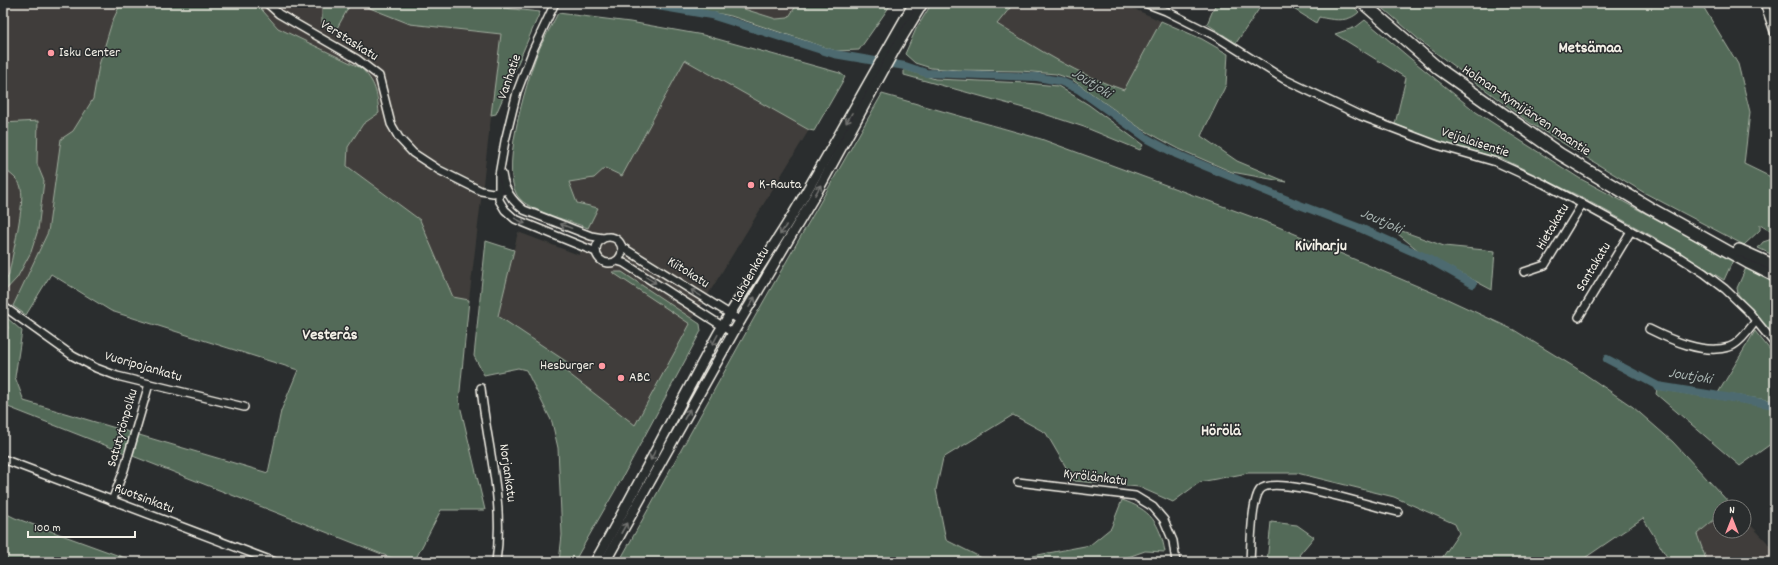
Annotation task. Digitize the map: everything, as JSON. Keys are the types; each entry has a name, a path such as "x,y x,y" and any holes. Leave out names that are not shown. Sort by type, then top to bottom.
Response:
{"highway":[{"name":"Holman–Kymijärven maantie","path":"1363,3 1439,69 1520,128 1596,176 1747,262 1775,276"},
{"name":"Holman–Kymijärven maantie","path":"1686,227 1775,266"}],"main road":[{"name":"Lahdenkatu","path":"595,562 723,326 871,85 914,3"},
{"name":"Lahdenkatu","path":"891,49 923,3"},
{"name":"Lahdenkatu","path":"605,562 733,333 818,190 871,85"}],"street":[{"name":"Verstaskatu","path":"267,3 279,14 357,59 379,76 391,124 399,138 414,153 471,187 488,192 507,190"},
{"name":"Vanhatie","path":"499,192 505,141 517,92 533,50 555,3"},
{"name":"Veijalaisentie","path":"1145,3 1166,11 1214,35 1284,79 1361,116 1437,145 1496,162 1544,184 1582,204 1704,273 1725,289 1756,321 1775,344"},
{"path":"1764,3 1775,34"},
{"name":"Vanhatie","path":"502,164 503,179 507,190"},
{"path":"507,190 512,199 524,210 591,236 603,238 611,237 615,239 622,247 621,255 617,260 605,263 598,258 596,252 597,244 603,238"},
{"path":"499,192 501,204 515,219 596,252"},
{"name":"Hietakatu","path":"1524,272 1545,265 1582,204"},
{"name":"Santakatu","path":"1579,317 1631,231"},
{"name":"Kiitokatu","path":"622,247 741,321"},
{"name":"Kiitokatu","path":"617,260 733,333"},
{"name":"Vuoripojankatu","path":"3,306 85,363 117,376 244,407"},
{"path":"1649,329 1682,344 1714,349 1730,347 1744,336 1756,321"},
{"name":"Satutytönpolku","path":"112,501 124,470 149,384"},
{"name":"Norjankatu","path":"481,388 499,507 496,562"},
{"name":"Ruotsinkatu","path":"3,459 275,562"},
{"name":"Kyrölänkatu","path":"1018,482 1135,496 1153,506 1164,520 1173,541 1176,562"},
{"path":"1250,562 1254,509 1258,491 1263,486 1278,484 1301,487 1398,512"}],"shaded area":[{"path":"3,3 121,3 112,22 99,65 93,99 73,131 61,139 48,232 13,306 3,300"},
{"path":"256,3 357,3 410,24 501,34 469,300 453,298 420,220 347,166 348,147 363,124 379,113 361,68 278,28"},
{"path":"725,3 798,3 788,18 776,19"},
{"path":"1014,3 1121,3 1161,21 1124,90 1104,83 1058,62 997,24"},
{"path":"685,60 809,130 690,324 635,425 564,370 567,362 498,316 518,232 579,255 589,224 598,208 577,203 569,182 594,178 605,168 622,176"},
{"path":"1712,522 1712,539 1752,539 1752,526 1767,542 1775,555 1775,562 1707,562 1697,534"}],"green space":[{"path":"121,3 256,3 278,28 361,68 373,83 379,113 363,124 348,147 347,166 420,220 453,297 469,300 459,401 485,510 441,510 414,562 402,562 3,405 3,339 8,328 6,317 22,331 15,377 24,401 268,473 281,411 298,370 111,311 51,274 26,315 13,306 48,232 61,139 73,131 93,99 99,65 112,22"},
{"path":"322,3 351,3 336,30 322,25"},
{"path":"357,3 459,3 540,12 496,114 491,115 501,34 410,24"},
{"path":"665,3 725,3 776,19 788,18 798,3 892,3 859,50 836,51 731,16"},
{"path":"932,3 1014,3 997,24 1074,69 1124,90 1161,21 1202,39 1228,54 1226,85 1201,136 1237,161 1287,182 1232,172 1179,149 1140,128 1071,79 1056,74 1021,71 931,68 915,63 905,54 916,29"},
{"path":"1216,3 1263,3 1236,43 1207,24"},
{"path":"1284,3 1350,3 1359,12 1350,18 1340,20 1319,17 1316,23"},
{"path":"1377,3 1701,3 1738,64 1750,112 1744,164 1775,179 1775,234 1760,225 1760,230 1744,245 1643,192 1530,123 1424,44"},
{"path":"558,13 630,22 703,35 840,73 845,77 814,131 809,130 685,60 622,176 605,168 594,178 569,182 577,203 598,208 588,228 534,208 521,200 514,189 512,152 521,107 537,54"},
{"path":"1365,20 1476,112 1579,178 1733,260 1724,280 1652,236 1579,196 1503,159 1437,141 1395,124 1406,78 1335,34 1356,27"},
{"path":"904,69 935,79 1058,86 1089,105 1143,145 1140,150 1084,127 1038,112 904,75"},
{"path":"882,94 1041,139 1274,225 1443,297 1514,330 1576,368 1633,407 1673,442 1726,499 1712,499 1712,522 1697,534 1707,562 1670,562 1643,518 1579,562 1436,562 1440,561 1459,533 1455,524 1394,497 1297,473 1248,473 1200,482 1173,502 1139,487 1074,481 1046,433 1013,415 943,458 936,490 946,540 982,558 1017,559 1090,545 1111,528 1122,500 1140,508 1152,518 1157,525 1165,552 1145,551 1120,560 1120,562 619,562 753,320"},
{"path":"38,121 37,164 44,181 38,230 31,252 17,278 3,293 3,282 9,274 18,230 22,196 19,182 3,168 3,123"},
{"path":"1388,226 1444,246 1495,251 1492,290 1419,251"},
{"path":"1775,238 1775,256 1758,248 1763,242"},
{"path":"486,241 514,250 498,316 567,362 564,370 635,425 690,324 612,272 622,272 700,324 701,331 620,482 574,562 559,562 562,535 558,448 552,422 526,370 518,368 484,375 474,356"},
{"path":"1746,268 1775,283 1775,338 1738,294 1737,288"},
{"path":"1755,331 1775,356 1775,401 1718,393"},
{"path":"1657,389 1775,408 1775,441 1740,466 1656,394"},
{"path":"3,512 15,518 136,562 3,562"},
{"path":"1271,522 1297,525 1314,537 1299,555 1306,562 1267,562"}],"waterway":[{"name":"Joutjoki","path":"640,3 711,15 834,54 905,66 926,73 1037,77 1060,81 1078,89 1148,139 1176,154 1297,204 1360,228 1425,257 1473,284"},
{"name":"Joutjoki","path":"1607,359 1658,386 1775,405"}],"place":[{"name":"Isku Center","path":"51,53"},
{"name":"K-Rauta","path":"751,185"},
{"name":"Hesburger","path":"602,366"},
{"name":"ABC","path":"621,378"}],"district":[{"name":"Metsämaa","path":"1590,48"},
{"name":"Kiviharju","path":"1321,246"},
{"name":"Vesterås","path":"330,335"},
{"name":"Hörölä","path":"1221,431"}]}
